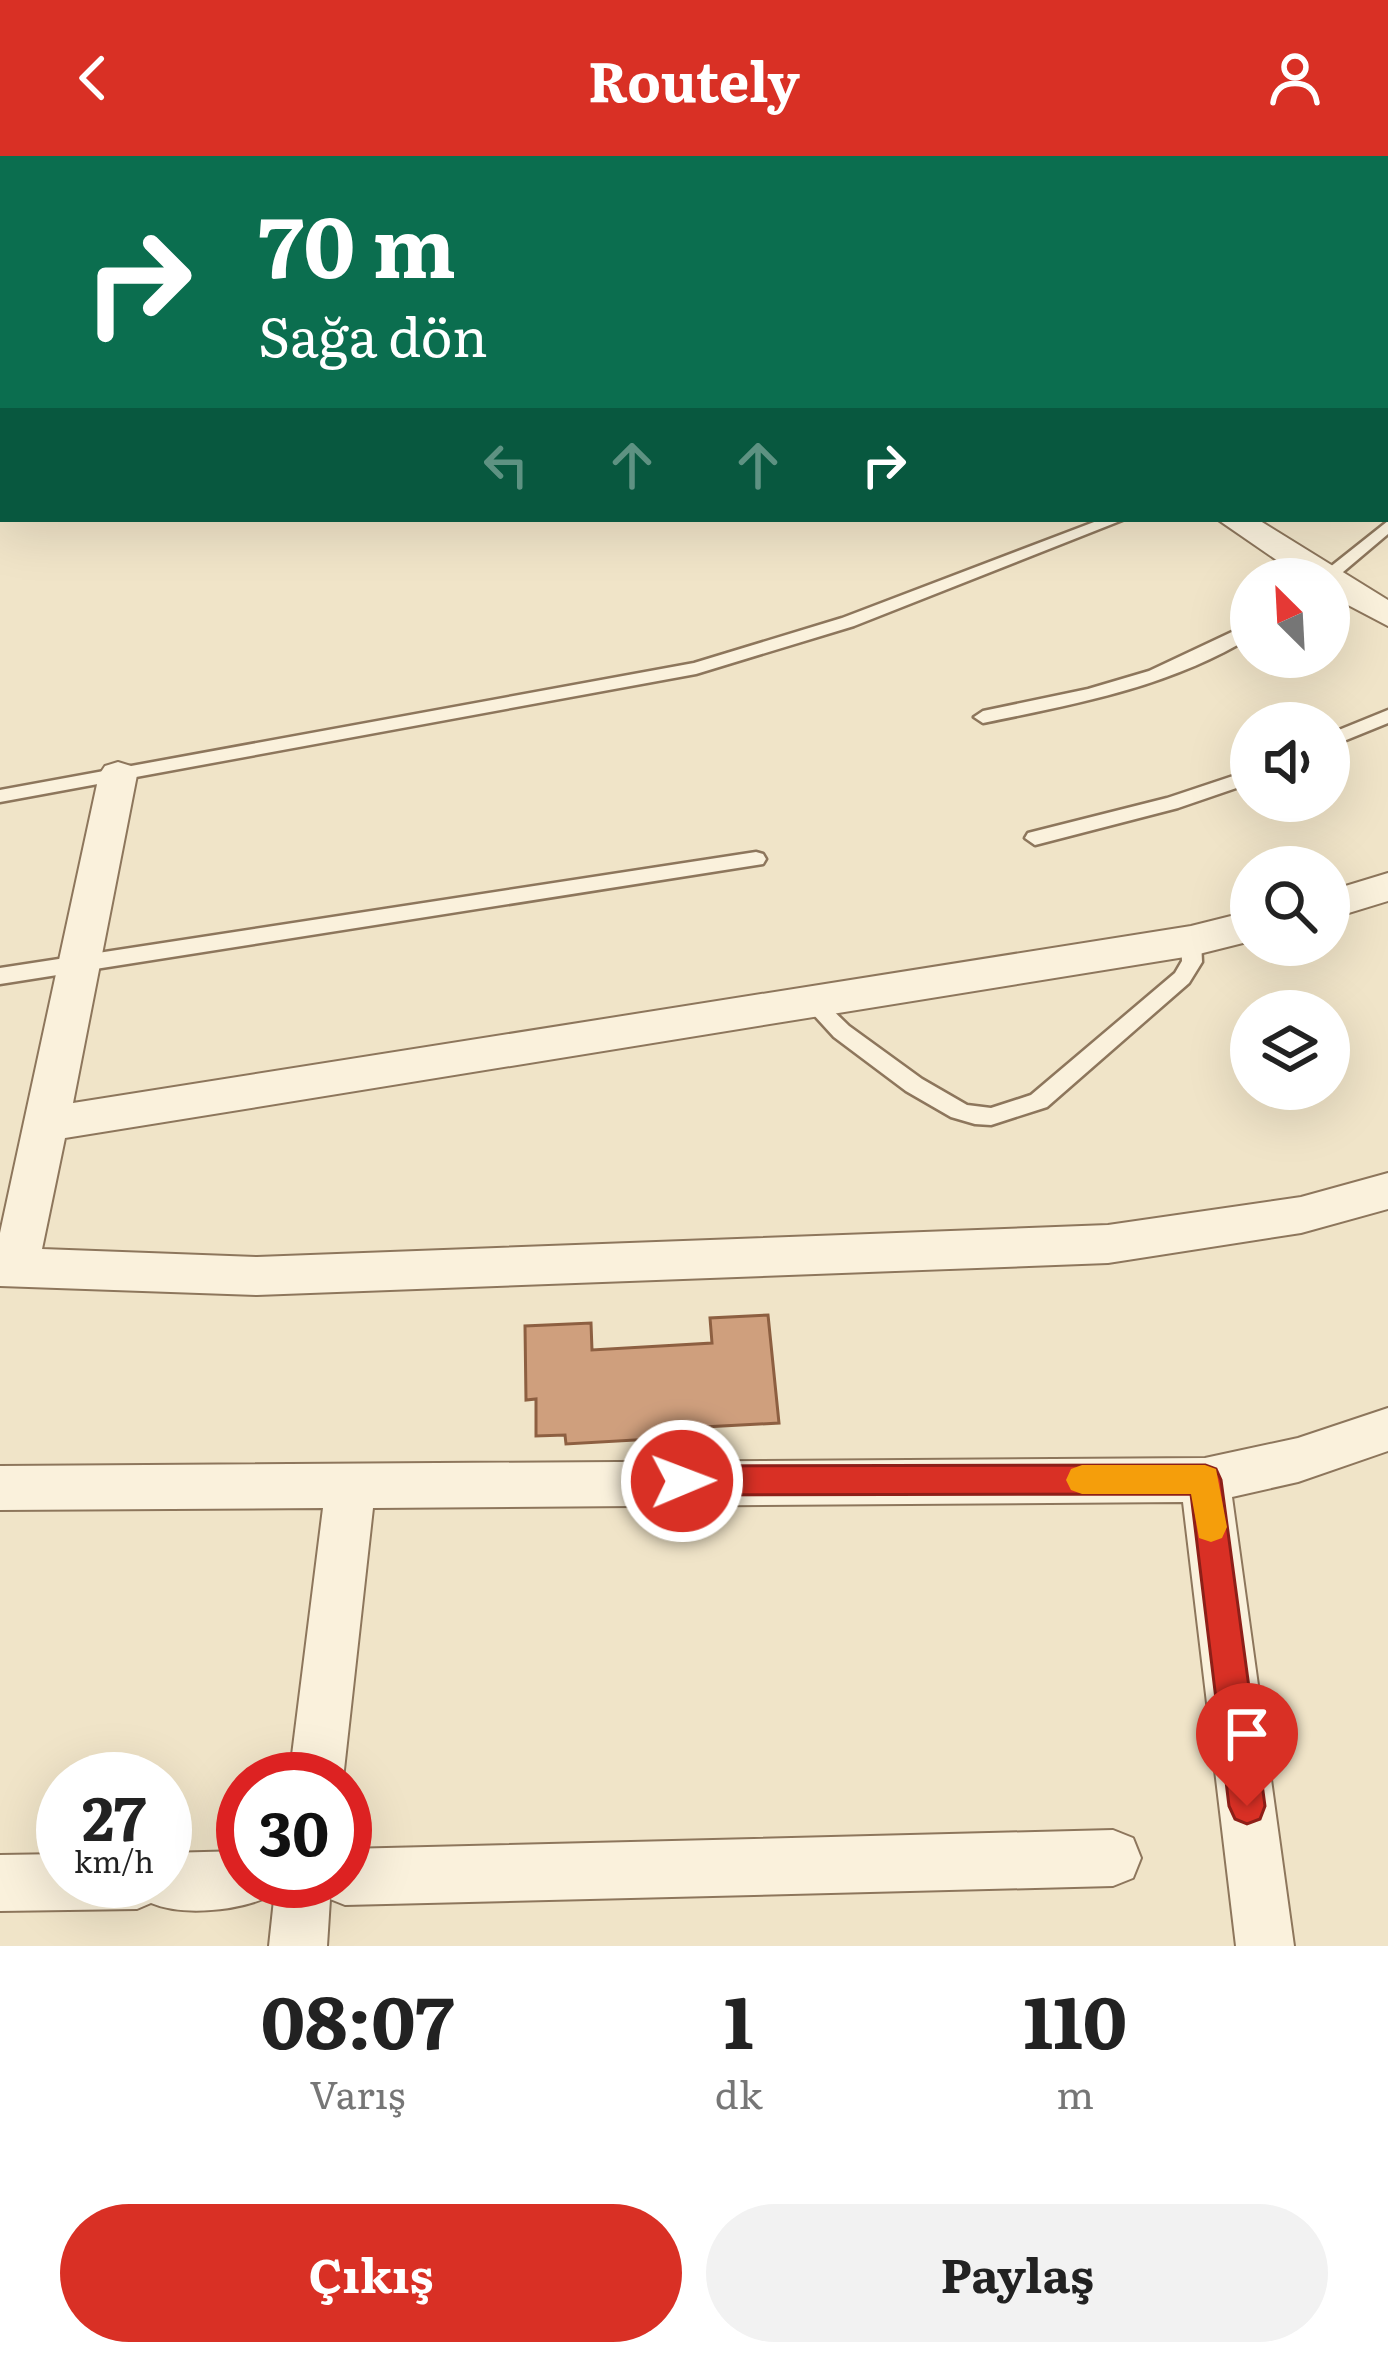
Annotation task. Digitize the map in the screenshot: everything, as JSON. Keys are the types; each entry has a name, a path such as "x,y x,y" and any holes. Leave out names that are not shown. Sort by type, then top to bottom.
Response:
{"street":[{"path":"1239,522 1294,558"},
{"path":"1350,593 1388,615"},
{"path":"118,775 47,1124 8,1267 256,1276 1108,1244 1301,1215 1388,1191"},
{"path":"1350,899 1388,887"},
{"path":"47,1124 1230,931"},
{"path":"0,1487 1205,1480 1270,1470 1331,1453 1388,1429"},
{"path":"1205,1480 1265,1946"},
{"path":"319,1752 351,1483"},
{"path":"372,1876 1113,1858"},
{"path":"0,1883 36,1882"},
{"path":"298,1946 302,1908"}],"lane":[{"path":"0,796 740,656 848,622 1109,522"},
{"path":"1350,559 1388,526"},
{"path":"983,717 1161,675 1230,643"},
{"path":"1350,732 1388,716"},
{"path":"1034,838 1230,783"},
{"path":"0,976 756,859"},
{"path":"812,1002 861,1050 972,1116 1010,1113 1039,1101 1182,977 1192,962 1191,941"}],"building":[{"path":"768,1315 779,1423 704,1427 704,1436 566,1444 565,1435 536,1436 536,1399 526,1400 525,1326 591,1323 592,1350 712,1343 710,1318"}],"slow traffic":[{"path":"1082,1480 1205,1480 1211,1527"}],"route":[{"path":"682,1481 1205,1480 1247,1806"}]}
